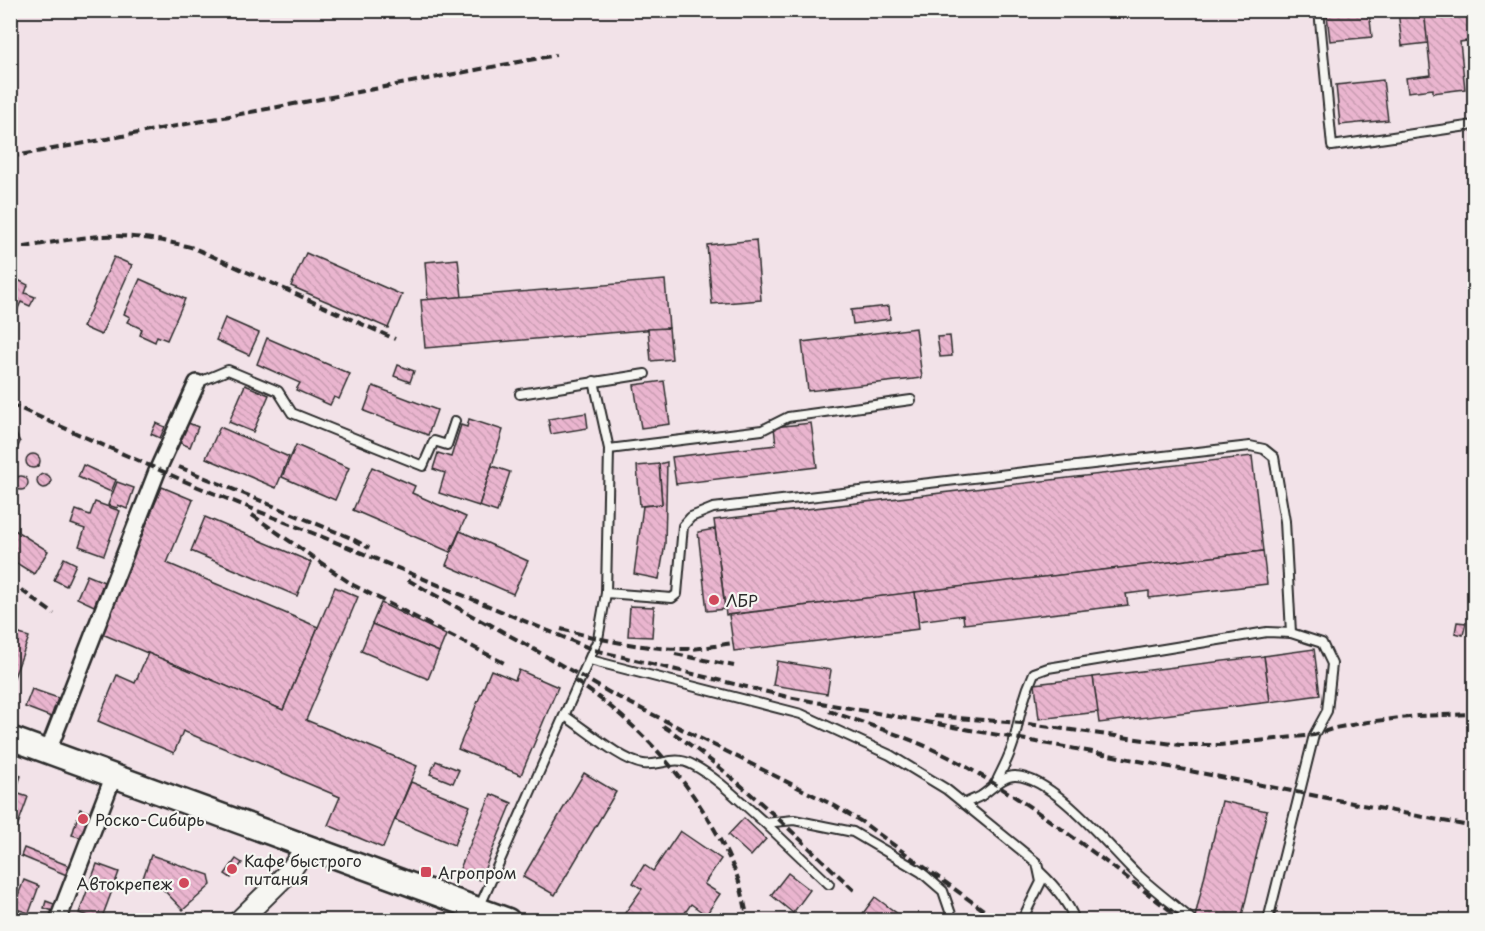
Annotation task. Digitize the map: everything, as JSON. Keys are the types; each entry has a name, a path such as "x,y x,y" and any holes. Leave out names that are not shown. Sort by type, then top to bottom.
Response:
{"main road":[{"path":"10,738 507,921"}],"street":[{"path":"48,751 158,469 197,383"},
{"path":"58,921 114,775"},
{"path":"240,921 291,870 306,847"}],"lane":[{"path":"1319,10 1332,146 1474,125"},
{"path":"197,383 228,370 278,391 292,413 423,466 434,441 447,445 455,421"},
{"path":"520,394 645,374"},
{"path":"478,910 598,639 606,593 609,449 594,381"},
{"path":"609,449 762,430 788,417 911,400"},
{"path":"606,593 672,598 677,594 683,526 692,517 713,508 1250,446 1264,449 1274,457 1285,521 1291,633"},
{"path":"995,784 1015,738 1017,723 1034,673 1048,668 1267,632 1291,633 1322,643 1332,664 1327,711 1314,735 1268,921"},
{"path":"590,660 801,714 890,755 946,789 1037,863 1041,882 1023,921"},
{"path":"565,716 625,758 645,765 677,759 693,765 723,786 829,884"},
{"path":"964,804 982,795 995,784 1014,776 1035,781 1097,831 1137,874 1192,921"},
{"path":"765,823 794,820 853,832 921,872 943,891 953,921"},
{"path":"1040,872 1055,886 1069,906 1075,921"}],"building":[{"path":"1398,10 1424,10 1428,43 1402,46"},
{"path":"1424,10 1472,10 1474,40 1460,42 1465,89 1433,93 1433,89 1408,92 1406,78 1431,75"},
{"path":"1369,11 1372,37 1330,41 1327,15"},
{"path":"1383,80 1388,120 1340,125 1336,85"},
{"path":"756,240 761,300 712,304 707,245"},
{"path":"306,253 402,295 388,328 291,286"},
{"path":"114,257 132,265 101,335 83,327"},
{"path":"458,259 462,297 428,300 425,262"},
{"path":"14,278 28,285 25,293 35,297 30,306 21,302 13,319 10,318 10,285"},
{"path":"140,279 185,299 167,340 157,336 155,342 140,335 142,329 127,322 130,317 124,314"},
{"path":"665,280 669,328 425,348 421,300"},
{"path":"889,306 890,319 853,324 851,310"},
{"path":"225,318 259,333 249,355 216,340"},
{"path":"669,328 672,359 651,361 648,329"},
{"path":"916,328 922,378 808,391 802,342"},
{"path":"950,336 952,356 940,357 937,337"},
{"path":"267,338 350,374 339,399 334,397 330,405 296,390 300,383 257,364"},
{"path":"398,365 414,371 410,382 394,376"},
{"path":"664,381 670,424 641,428 634,385"},
{"path":"245,385 269,395 253,432 229,422"},
{"path":"373,386 437,410 428,435 364,411"},
{"path":"586,413 588,428 551,434 548,419"},
{"path":"469,419 503,430 479,506 439,493 445,473 433,469 438,453 451,457 461,425 467,427"},
{"path":"186,422 198,427 190,447 178,442"},
{"path":"156,423 165,427 160,438 151,434"},
{"path":"811,423 817,467 676,484 672,457 776,445 774,427"},
{"path":"220,427 289,457 276,488 206,458"},
{"path":"10,432 16,434 20,442 16,451 10,454"},
{"path":"296,445 349,468 335,500 282,477"},
{"path":"33,454 38,456 40,461 38,466 33,468 28,466 26,461 28,456"},
{"path":"1252,456 1263,551 726,615 714,520"},
{"path":"667,462 665,544 659,579 634,574 643,506 662,504 659,464"},
{"path":"659,464 662,504 640,506 637,466"},
{"path":"83,465 116,480 111,492 78,477"},
{"path":"492,466 510,472 497,512 479,506"},
{"path":"372,467 415,486 412,493 466,517 450,552 353,510"},
{"path":"41,474 47,474 51,481 47,488 41,488 37,484 37,478"},
{"path":"18,476 24,476 28,483 24,490 18,490 14,486 14,480"},
{"path":"117,482 134,488 127,509 118,505 117,508 108,505"},
{"path":"162,487 193,500 167,563 318,627 283,710 100,633"},
{"path":"95,502 120,511 104,555 79,546 85,529 71,524 76,510 90,515"},
{"path":"205,517 311,562 297,596 191,551"},
{"path":"10,527 48,551 34,574 10,559"},
{"path":"715,529 725,609 707,611 698,532"},
{"path":"460,531 528,561 513,594 446,565"},
{"path":"1263,551 1267,584 1149,598 1149,591 1126,594 1128,605 964,624 963,615 918,621 915,592"},
{"path":"64,558 76,564 66,586 54,580"},
{"path":"87,575 104,582 94,606 77,598"},
{"path":"335,587 358,597 306,720 417,766 383,848 328,825 340,797 183,731 174,753 98,721 117,675 135,683 148,653 283,710"},
{"path":"915,592 919,629 734,651 729,615"},
{"path":"381,603 446,635 439,652 372,624"},
{"path":"630,606 654,607 652,637 628,636"},
{"path":"1457,622 1466,623 1463,635 1455,633"},
{"path":"372,624 439,652 428,679 361,651"},
{"path":"10,631 29,637 10,688"},
{"path":"1314,649 1320,695 1270,702 1264,656"},
{"path":"1264,656 1270,702 1099,723 1093,677"},
{"path":"777,661 831,670 827,694 773,685"},
{"path":"491,670 515,680 519,670 558,687 521,775 458,749"},
{"path":"1093,677 1098,712 1039,719 1035,684"},
{"path":"32,689 58,698 51,717 25,707"},
{"path":"436,761 459,770 453,783 430,774"},
{"path":"10,772 21,776 17,787 10,785"},
{"path":"584,773 616,792 555,895 523,877"},
{"path":"411,782 470,806 454,845 395,820"},
{"path":"10,791 28,797 16,830 10,829"},
{"path":"491,794 512,803 480,880 459,871"},
{"path":"1222,801 1267,811 1241,920 1210,920 1195,917"},
{"path":"80,809 91,813 83,838 72,835"},
{"path":"744,818 766,839 751,856 728,835"},
{"path":"680,831 721,859 704,884 720,894 706,915 691,904 680,920 620,920 642,889 633,883 644,865 653,871"},
{"path":"24,848 72,867 69,876 21,856"},
{"name":"Автокрепеж","path":"151,855 209,875 211,885 183,910 155,881 143,878"},
{"path":"236,859 242,863 231,878 225,874"},
{"path":"97,864 119,872 101,920 79,913"},
{"path":"788,873 810,890 793,913 771,895"},
{"path":"24,880 39,886 29,913 13,908"},
{"path":"875,897 906,920 858,920"},
{"path":"46,901 59,906 56,912 44,908"}],"railway":[{"path":"10,157 556,55"},
{"path":"10,249 102,236 137,237 183,245 395,339"},
{"path":"10,404 198,487 594,650 788,697 1109,755 1474,827"},
{"path":"179,467 351,538 369,548"},
{"path":"252,515 353,585 506,664"},
{"path":"408,580 492,627"},
{"path":"10,582 54,614"},
{"path":"486,622 612,694 835,806 862,822 989,914"},
{"path":"561,629 638,646 670,649 704,648 733,643"},
{"path":"675,654 734,666"},
{"path":"575,681 601,699 649,742 690,792 724,847 737,876 748,920"},
{"path":"829,711 925,746 986,778 1072,837 1183,920"},
{"path":"934,716 1021,723 1180,745 1220,745 1314,735 1335,728 1417,716 1474,714"},
{"path":"663,726 738,783 854,890"}],"place":[{"name":"ЛБР","path":"714,600"},
{"name":"Роско-Сибирь","path":"83,819"},
{"name":"Кафе быстрого питания","path":"232,869"},
{"name":"Агропром","path":"426,872"},
{"name":"Автокрепеж","path":"184,883"}]}
